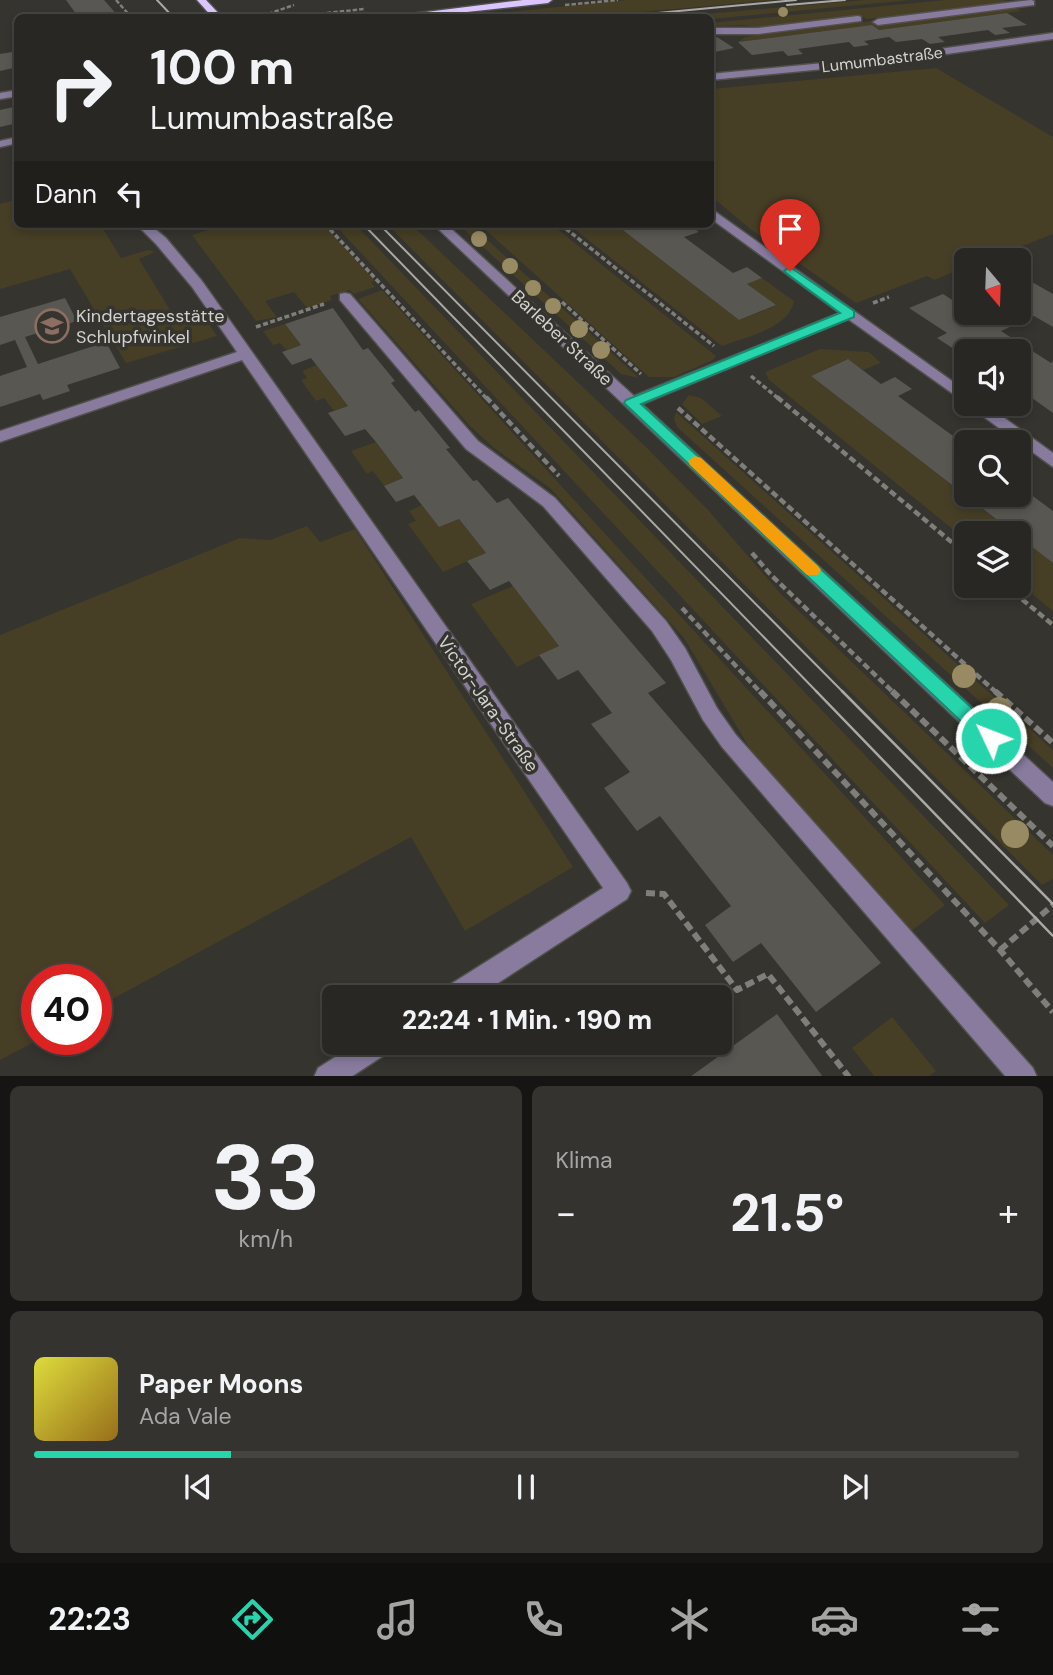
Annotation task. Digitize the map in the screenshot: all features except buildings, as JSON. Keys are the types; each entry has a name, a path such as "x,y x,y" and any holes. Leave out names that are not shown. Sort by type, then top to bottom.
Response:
{"main road":[{"path":"201,0 215,14"},
{"path":"419,14 548,0"}],"street":[{"path":"878,22 1031,3"},
{"path":"714,31 758,31 858,19"},
{"name":"Lumumbastraße","path":"714,77 856,63 1053,36"},
{"path":"714,215 954,389"},
{"name":"Victor-Jara-Straße","path":"146,228 179,262 619,891"},
{"name":"Barleber Straße","path":"443,228 1053,796"},
{"path":"345,298 472,445 540,492 650,616 670,639 719,729 1024,1076"},
{"path":"631,403 849,314"},
{"path":"0,437 244,354"},
{"path":"991,416 1053,461"},
{"path":"472,985 619,891"},
{"path":"327,1076 361,1055"}],"path":[{"path":"116,0 128,14"},
{"path":"269,14 294,6 289,14"},
{"path":"565,228 734,362 954,544"},
{"path":"231,335 381,286"},
{"path":"677,407 1053,743"},
{"path":"745,545 770,574 1053,846"},
{"path":"1020,598 1053,625"},
{"path":"619,891 664,894 737,990 768,974 849,1076"},
{"path":"1053,905 1000,950 1053,1012"}],"shaded area":[{"path":"627,0 776,0 618,14 489,14"},
{"path":"864,0 911,0 714,19 714,14 705,14"},
{"path":"945,0 1008,2 867,19 861,16 761,28 744,25 714,26 714,23"},
{"path":"1016,8 1021,11 879,30 872,25 738,42 745,37 872,21 878,25"},
{"path":"936,68 1053,137 1053,234 1017,248 954,248 954,272 934,280 927,276 856,303 749,228 714,199 714,89"},
{"path":"14,200 14,228 102,228 121,258 148,250 155,252 139,259 179,325 205,318 217,336 126,363 70,269 0,289 0,204"},
{"path":"216,228 327,228 375,281 371,282 375,287 354,294 350,290 330,296 332,300 307,308 294,292 265,301 277,317 256,321 192,235"},
{"path":"338,228 359,228 1009,905 985,923"},
{"path":"391,228 415,228 645,446 708,510 780,593 1053,855 1053,879 1042,885"},
{"path":"462,228 474,228 639,378 621,374"},
{"path":"483,228 556,228 716,356 713,360 674,377 649,377"},
{"path":"573,228 620,228 739,320 775,306 747,284 762,278 794,301 784,319 775,325 722,346"},
{"path":"382,290 945,905 910,932 752,752 684,638 550,488 494,448 469,425 358,299"},
{"path":"285,324 301,345 286,350 280,343 273,345 263,331"},
{"path":"820,349 869,352 881,363 863,370 847,359 811,376 954,487 954,507 980,507 998,521 954,521 954,530 769,380 765,372"},
{"path":"316,365 348,406 334,411 324,398 316,401 301,380 307,378 302,371"},
{"path":"689,395 701,398 722,416 702,424 682,404"},
{"path":"676,412 1053,750 1053,768 677,427 674,419"},
{"path":"376,442 403,478 384,486 373,471 367,474 351,451"},
{"path":"422,505 439,527 459,519 486,553 443,572 408,524 416,521 409,511"},
{"path":"307,526 320,542 355,529 573,867 465,931 411,837 112,999 112,964 21,964 21,1049 0,1060 0,635 240,538 270,540"},
{"path":"1031,546 1053,563 1053,611 1031,593"},
{"path":"513,586 559,646 517,667 471,604"},
{"path":"892,1017 936,1071 929,1076 874,1076 852,1048"}],"tram line":[{"path":"157,0 170,14"},
{"path":"647,14 796,0"},
{"path":"787,5 845,0"},
{"path":"367,228 818,693"},
{"path":"383,228 844,693"},
{"path":"816,691 1053,936"},
{"path":"842,691 1053,904"}],"slow traffic":[{"path":"695,461 812,570"}],"place":[{"name":"Kindertagesstätte Schlupfwinkel","path":"52,326"}],"route":[{"path":"790,271 849,314 631,403 991,738"}]}
